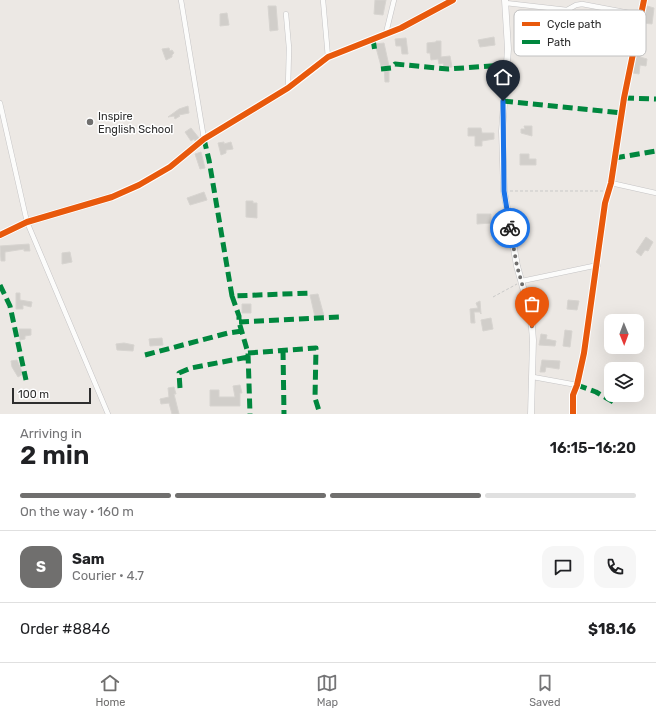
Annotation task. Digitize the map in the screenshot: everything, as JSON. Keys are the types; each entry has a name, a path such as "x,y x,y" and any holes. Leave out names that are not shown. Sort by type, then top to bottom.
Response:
{"street":[{"path":"181,0 204,139"},
{"path":"323,0 328,58"},
{"path":"386,34 394,0"},
{"path":"0,235 27,222 112,196 138,185 170,167 204,139 288,88 328,58 402,28 453,0"},
{"path":"641,10 644,0"},
{"path":"531,414 534,340 531,316 517,266 504,191 502,131 508,49 505,2 567,10 576,5 582,4 614,10"},
{"path":"286,14 289,48 288,88"},
{"path":"573,414 573,395 577,386 584,353 598,265 605,203 611,183 633,56"},
{"path":"0,103 27,222 108,414"},
{"path":"611,183 656,193"},
{"path":"522,281 598,265"},
{"path":"533,377 577,386"}],"path":[{"path":"504,191 609,191"},
{"path":"493,297 522,281"}],"building":[{"path":"375,0 386,0 383,15 374,14"},
{"path":"268,6 276,6 278,30 270,31"},
{"path":"647,6 654,8 652,24 646,23"},
{"path":"227,13 229,25 220,26 220,14"},
{"path":"494,37 495,45 480,47 478,40"},
{"path":"406,38 408,54 402,54 401,46 396,46 395,39"},
{"path":"441,41 441,57 450,56 452,67 444,68 443,63 439,64 438,59 431,60 430,53 427,53 427,43"},
{"path":"384,43 389,66 389,82 385,82 384,65 381,66 375,44"},
{"path":"169,48 170,51 172,50 174,53 172,57 166,60 162,49"},
{"path":"636,56 647,59 646,66 640,65 639,74 633,73"},
{"path":"188,106 189,113 179,115 180,116 175,119 174,116 168,117 179,109"},
{"path":"524,126 532,126 532,136 521,133 521,129 525,129"},
{"path":"191,128 199,138 195,141 194,139 191,141 185,132"},
{"path":"468,128 481,128 482,133 494,133 494,139 482,141 482,146 475,146 475,136 468,136"},
{"path":"224,142 224,144 231,142 233,149 226,150 226,153 221,155 218,143"},
{"path":"201,152 205,168 200,169 195,154"},
{"path":"520,154 529,154 529,159 536,159 536,165 520,165"},
{"path":"204,192 207,200 190,205 187,198"},
{"path":"246,201 253,201 253,203 257,203 257,218 246,217"},
{"path":"477,214 491,214 491,223 477,224"},
{"path":"646,237 653,242 648,251 645,250 641,256 636,252"},
{"path":"29,244 30,251 24,251 24,249 5,252 5,261 1,261 0,246"},
{"path":"70,252 72,262 62,264 62,253"},
{"path":"16,293 20,293 20,300 32,302 31,307 23,305 23,309 16,309"},
{"path":"318,294 324,316 315,317 310,295"},
{"path":"568,300 579,301 577,310 567,309"},
{"path":"480,301 481,314 480,312 474,312 475,323 471,323 470,309 478,308 476,303"},
{"path":"242,304 251,304 251,313 242,313"},
{"path":"491,318 493,329 483,331 481,320"},
{"path":"19,329 31,329 31,335 25,336 25,339 20,340"},
{"path":"565,330 572,331 570,347 563,346"},
{"path":"541,334 547,335 546,339 556,341 555,346 539,345"},
{"path":"162,338 163,345 150,346 149,339"},
{"path":"124,343 134,345 133,351 117,350 116,344"},
{"path":"17,360 23,374 18,377 12,367 11,361"},
{"path":"542,360 560,361 559,369 546,367 545,372 540,372"},
{"path":"240,385 242,393 240,393 240,406 210,406 210,390 219,390 219,397 235,397 233,386"},
{"path":"174,387 176,394 174,394 179,414 172,414 169,403 161,404 160,399 169,397 168,388"}],"marked path":[{"path":"373,39 375,52"},
{"path":"381,69 391,68 395,64 448,69 506,65"},
{"path":"624,98 656,99"},
{"path":"503,101 622,113"},
{"path":"204,139 209,160 232,296 311,293"},
{"path":"615,158 656,151"},
{"path":"0,285 10,306 26,380"},
{"path":"232,296 239,316 239,322 248,353 250,414"},
{"path":"239,322 340,317"},
{"path":"145,355 228,333 242,331"},
{"path":"248,353 316,348 315,398 320,414"},
{"path":"283,350 284,414"},
{"path":"180,388 179,373 191,368 248,357"},
{"path":"577,385 596,392 615,403"}],"cycle path":[{"path":"0,235 27,222 112,197 139,185 170,167 204,139 288,88 328,57 401,28 453,0"},
{"path":"642,10 644,0"},
{"path":"573,414 573,395 577,385 584,353 605,203 611,183 624,98 633,56"}],"way so far":[{"path":"510,228 517,266 531,316 532,328"}],"place":[{"name":"Inspire English School","path":"90,122"}],"route":[{"path":"503,101 502,131 504,191 510,228"}]}
